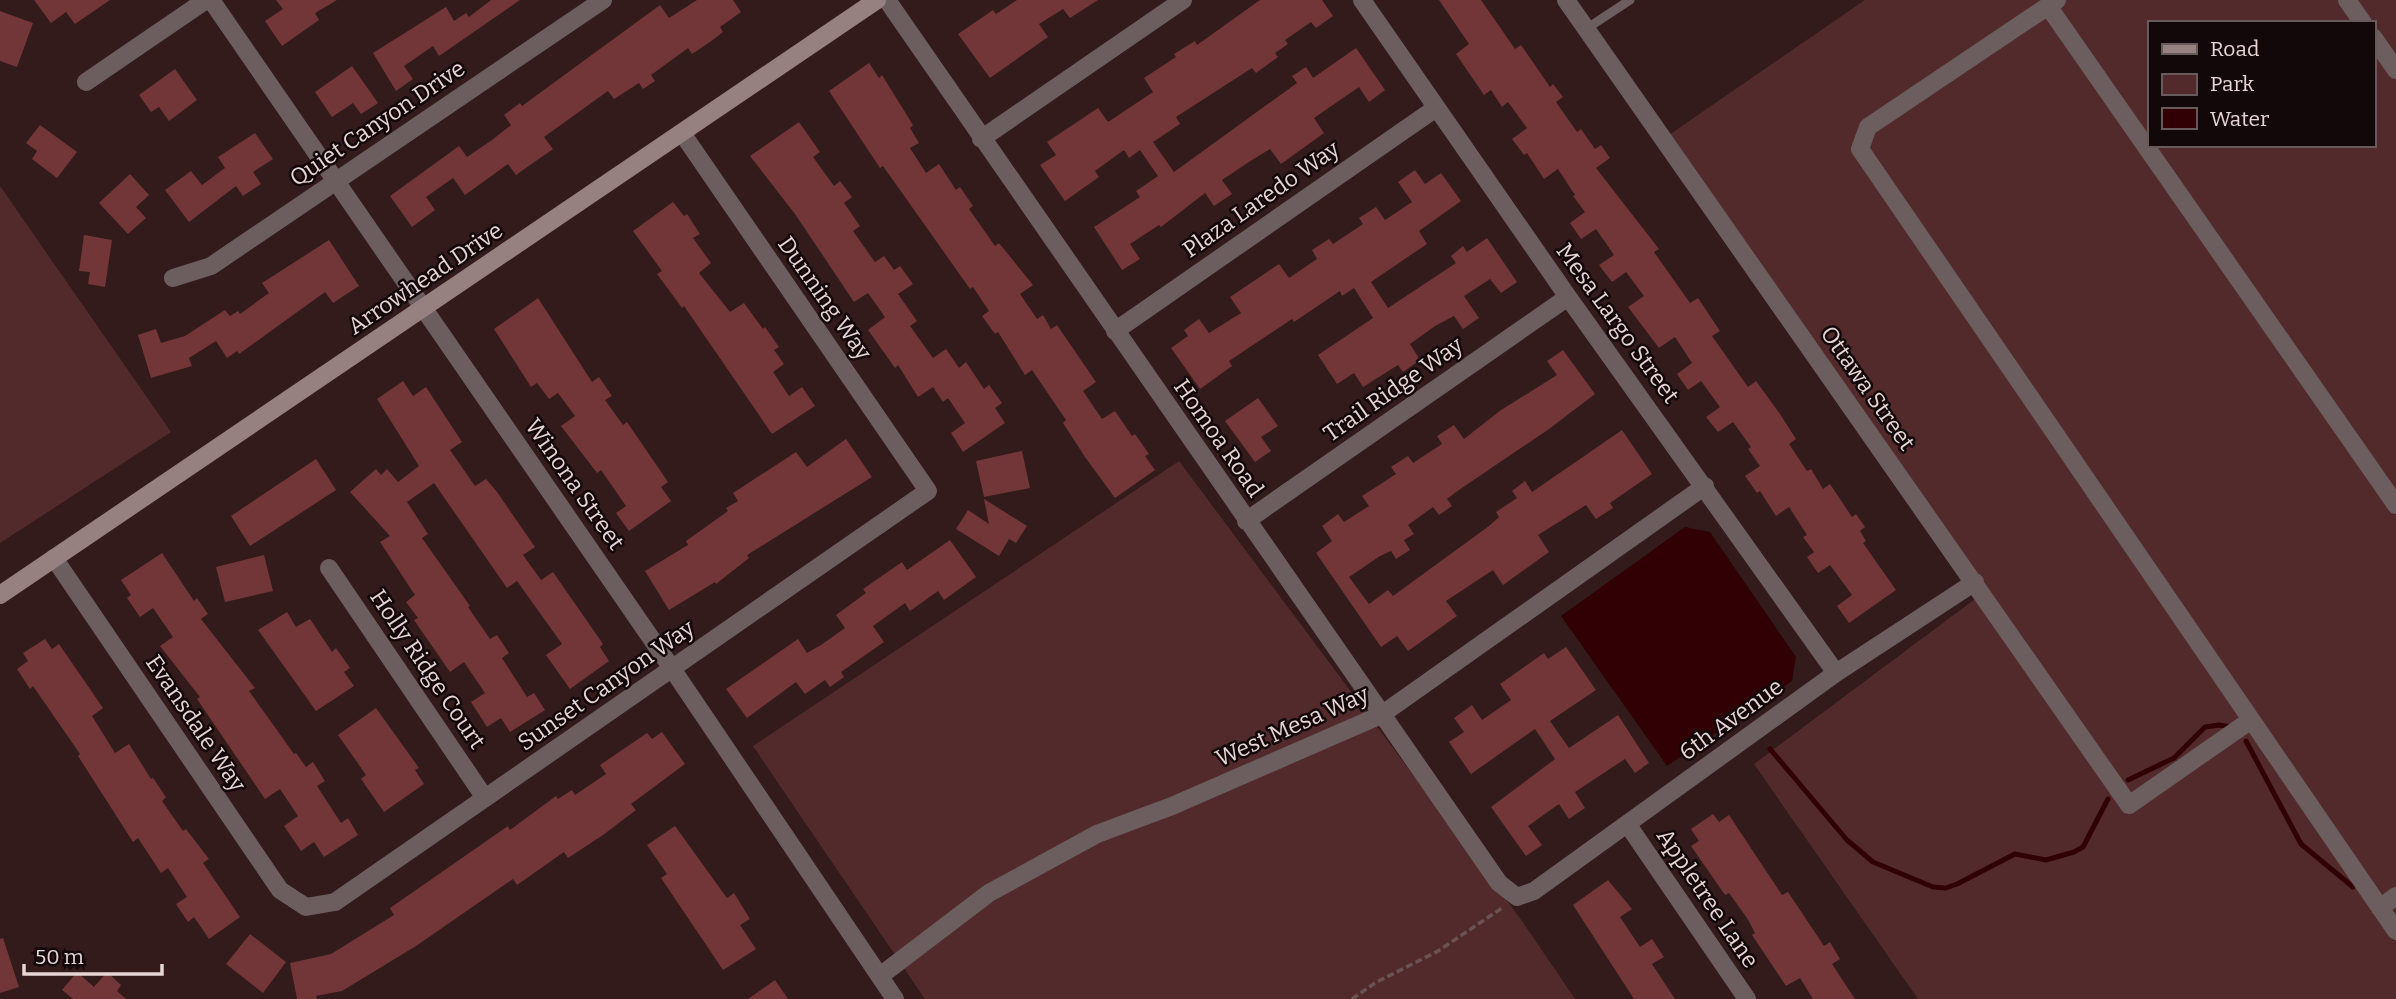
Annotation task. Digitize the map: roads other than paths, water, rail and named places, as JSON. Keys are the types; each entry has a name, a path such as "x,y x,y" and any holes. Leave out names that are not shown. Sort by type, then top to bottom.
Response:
{"main road":[{"name":"Arrowhead Drive","path":"0,595 877,0"}],"street":[{"path":"86,82 205,0"},
{"name":"Winona Street","path":"211,0 673,670 895,999"},
{"name":"Quiet Canyon Drive","path":"173,278 211,265 603,0"},
{"name":"Homoa Road","path":"887,0 1381,715 1499,883 1517,897"},
{"path":"981,139 1184,0"},
{"name":"Mesa Largo Street","path":"1362,0 1568,297 1836,673"},
{"name":"Ottawa Street","path":"1566,0 2129,805 2250,720"},
{"path":"2347,0 2362,21"},
{"path":"2148,142 2053,3 1868,127 1860,149 2396,931"},
{"path":"2375,40 2396,70"},
{"name":"Plaza Laredo Way","path":"1115,331 1436,107"},
{"name":"Dunning Way","path":"682,133 928,491"},
{"path":"2151,147 2396,505"},
{"name":"Trail Ridge Way","path":"1246,521 1568,297"},
{"name":"West Mesa Way","path":"880,976 989,893 1097,834 1172,806 1381,715 1705,486"},
{"name":"Sunset Canyon Way","path":"306,907 335,902 928,491"},
{"name":"Evansdale Way","path":"54,558 280,890 306,907"},
{"name":"Holly Ridge Court","path":"329,568 485,798"},
{"name":"6th Avenue","path":"1517,897 1534,891 1836,673 1975,582"},
{"name":"Appletree Lane","path":"1629,825 1748,999"},
{"path":"2380,908 2396,896"}],"lane":[{"path":"1586,29 1630,0"}],"water":[{"path":"1685,527 1710,532 1796,657 1792,681 1667,766 1561,616"}],"waterway":[{"path":"2128,780 2174,758 2205,727 2232,727"},
{"path":"2246,741 2301,844 2353,887"},
{"path":"1770,749 1847,840 1873,862 1933,887 1946,888 1957,884 2015,854 2046,860 2074,852 2083,847 2108,799"}]}
